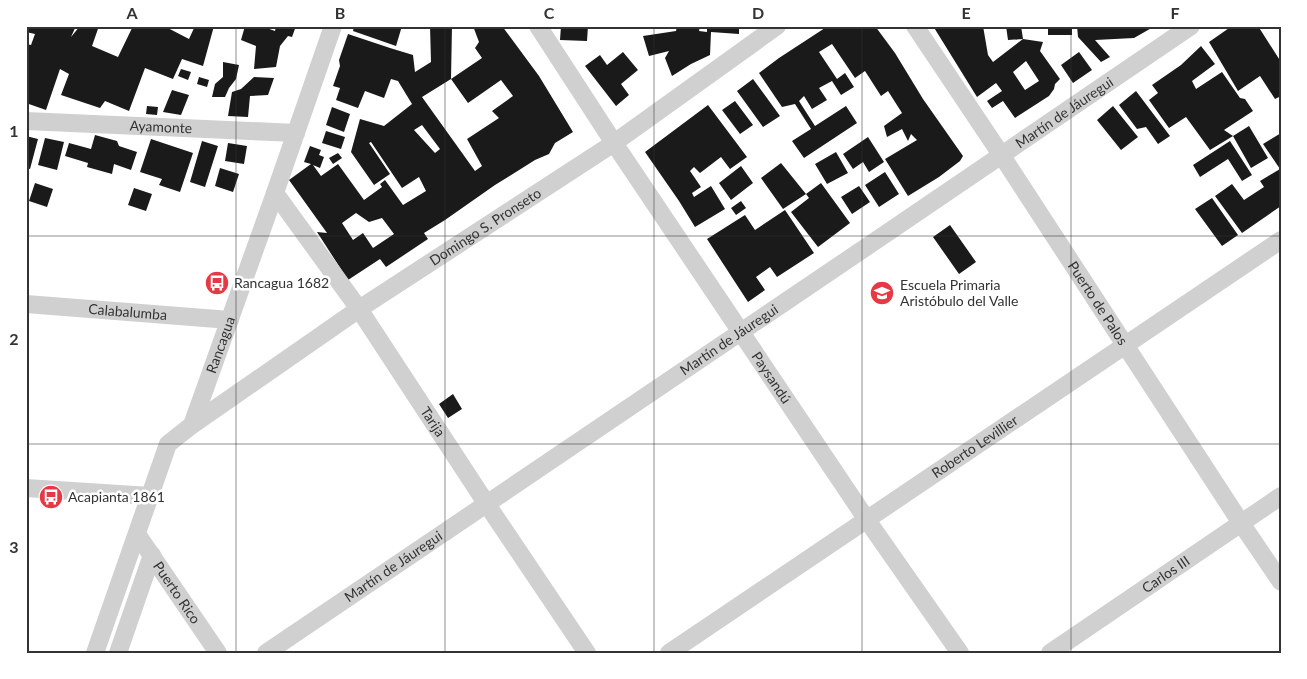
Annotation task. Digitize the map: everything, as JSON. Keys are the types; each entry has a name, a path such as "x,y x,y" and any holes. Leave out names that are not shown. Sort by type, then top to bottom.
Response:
{"street":[{"name":"Rancagua","path":"192,425 333,26"},
{"name":"Paysandú","path":"538,26 866,520 960,653"},
{"name":"Domingo S. Pronseto","path":"192,425 359,309 614,142 777,26"},
{"name":"Puerto de Palos","path":"916,26 1281,582"},
{"name":"Martín de Jáuregui","path":"266,653 1002,156 1190,26"},
{"name":"Ayamonte","path":"26,121 296,133"},
{"name":"Tarija","path":"275,193 359,309 587,653"},
{"name":"Roberto Levillier","path":"669,653 1281,240"},
{"name":"Calabalumba","path":"26,304 230,320"},
{"path":"96,653 168,444 192,425"},
{"path":"26,488 150,496"},
{"name":"Carlos III","path":"1050,653 1281,496"},
{"name":"Puerto Rico","path":"137,534 218,653"},
{"path":"118,653 152,555"}],"building":[{"path":"26,26 41,26 45,28 46,26 76,26 71,37 80,26 99,26 92,46 118,57 133,26 164,26 189,39 195,26 214,26 203,66 182,59 173,79 145,68 129,111 105,101 100,108 61,95 69,74 60,69 46,110 26,103 26,44 31,45 35,34 26,32"},
{"path":"245,26 261,26 275,31 276,26 296,26 292,37 288,36 280,46 276,67 254,69 256,46 241,40"},
{"path":"354,26 402,26 396,46 353,31"},
{"path":"430,26 452,26 451,79 482,58 475,48 479,42 473,26 502,26 539,76 573,132 555,143 549,154 535,160 495,185 424,233 428,239 386,267 380,259 348,280 317,232 327,233 289,180 311,164 304,162 310,146 321,150 319,155 324,157 320,168 313,165 321,176 338,164 364,200 382,187 380,184 385,180 403,205 426,191 419,177 402,188 371,142 369,143 390,174 374,185 351,152 360,119 384,126 412,104 398,81 391,79 384,98 365,91 358,108 336,100 340,88 333,86 348,34 413,55 415,72 431,62","holes":["451,79 468,103 501,80 513,96 492,111 499,118 467,139 482,166 475,171 422,97","422,125 440,149 435,153 414,130","356,213 369,222 382,218 394,234 373,248 363,233 353,240 342,223"]},
{"path":"561,26 588,26 587,41 560,40"},
{"path":"677,26 700,26 699,31 707,32 707,26 739,26 739,34 711,32 710,55 672,76 665,58 669,51 649,56 643,36 676,31"},
{"path":"828,26 875,26 963,156 960,161 939,177 908,196 885,159 917,140 911,134 908,141 902,129 887,137 884,126 902,113 888,91 881,96 865,71 855,78 832,44 819,52 837,79 845,73 854,87 841,95 832,81 819,88 827,100 812,109 804,96 799,101 815,126 846,106 857,123 804,158 792,141 811,129 795,104 782,107 759,73"},
{"path":"933,26 983,26 988,55 993,62 1023,39 1043,42 1040,51 1060,79 1049,96 1015,118 1003,101 992,108 987,101 1002,91 996,83 977,97","holes":["1026,61 1039,81 1025,90 1013,72"]},
{"path":"1006,26 1021,26 1023,39 1008,40"},
{"path":"1048,26 1072,26 1072,35 1048,35"},
{"path":"1077,26 1155,26 1134,38 1095,40 1110,57 1101,62 1078,37"},
{"path":"1232,26 1258,26 1281,62 1281,96 1275,99 1260,76 1238,91 1209,42"},
{"path":"1201,46 1215,64 1192,81 1196,89 1222,72 1240,98 1245,99 1253,111 1224,130 1233,136 1210,150 1186,117 1169,128 1149,100 1158,93 1152,85 1181,65"},
{"path":"623,52 638,70 621,84 629,95 616,106 585,66 600,55 607,65"},
{"path":"1079,52 1092,70 1073,83 1061,65"},
{"path":"223,62 239,65 236,79 225,97 212,97 215,84 223,77"},
{"path":"181,69 191,72 188,80 178,76"},
{"path":"199,77 209,80 207,87 197,84"},
{"path":"254,77 274,78 268,95 250,96 248,117 228,116 232,92 241,89"},
{"path":"753,79 780,116 763,127 737,91"},
{"path":"172,90 189,95 181,115 163,112"},
{"path":"1136,91 1170,136 1158,144 1146,127 1137,129 1119,105"},
{"path":"735,101 753,125 740,134 722,110"},
{"path":"708,105 747,157 730,169 721,157 700,173 694,167 690,171 701,187 692,193 694,197 711,186 725,209 695,227 645,152"},
{"path":"147,106 158,107 157,115 146,114"},
{"path":"1113,106 1138,137 1121,150 1097,120"},
{"path":"332,107 350,114 344,132 326,125"},
{"path":"1249,126 1268,158 1251,168 1233,136"},
{"path":"326,131 345,137 341,149 322,143"},
{"path":"1281,133 1281,206 1242,233 1215,196 1232,184 1244,200 1264,187 1260,181 1280,169 1263,144"},
{"path":"95,135 117,141 119,146 137,152 131,170 114,164 112,174 87,167 88,163 65,156 69,143 91,149"},
{"path":"26,136 38,139 30,169 26,168"},
{"path":"868,137 884,162 869,172 863,162 853,169 843,154"},
{"path":"45,138 64,142 57,170 38,165"},
{"path":"151,139 193,153 180,192 159,185 162,179 140,172"},
{"path":"202,141 218,146 205,187 190,182"},
{"path":"1230,141 1252,175 1242,181 1228,159 1200,177 1193,165"},
{"path":"228,143 247,146 244,164 225,161"},
{"path":"836,152 848,173 827,184 815,164"},
{"path":"338,153 342,158 333,164 329,158"},
{"path":"781,163 806,194 783,209 761,178"},
{"path":"741,166 753,183 731,200 719,183"},
{"path":"220,168 239,174 233,192 215,186"},
{"path":"885,172 899,194 879,207 865,185"},
{"path":"35,183 53,189 47,207 29,201"},
{"path":"821,183 850,223 818,247 791,212 809,198 806,194"},
{"path":"859,186 870,202 852,214 841,197"},
{"path":"134,188 152,194 146,211 128,205"},
{"path":"1212,198 1238,235 1222,246 1195,209"},
{"path":"741,201 746,208 736,215 731,208"},
{"path":"785,210 814,253 777,277 770,267 756,277 765,290 748,302 707,239 745,215 755,230"},
{"path":"950,225 976,262 959,274 933,237"},
{"path":"453,394 462,409 448,418 439,404"}],"place":[{"name":"Rancagua 1682","path":"217,283"},
{"name":"Escuela Primaria Aristóbulo del Valle","path":"882,293"},
{"name":"Acapianta 1861","path":"51,497"}]}
